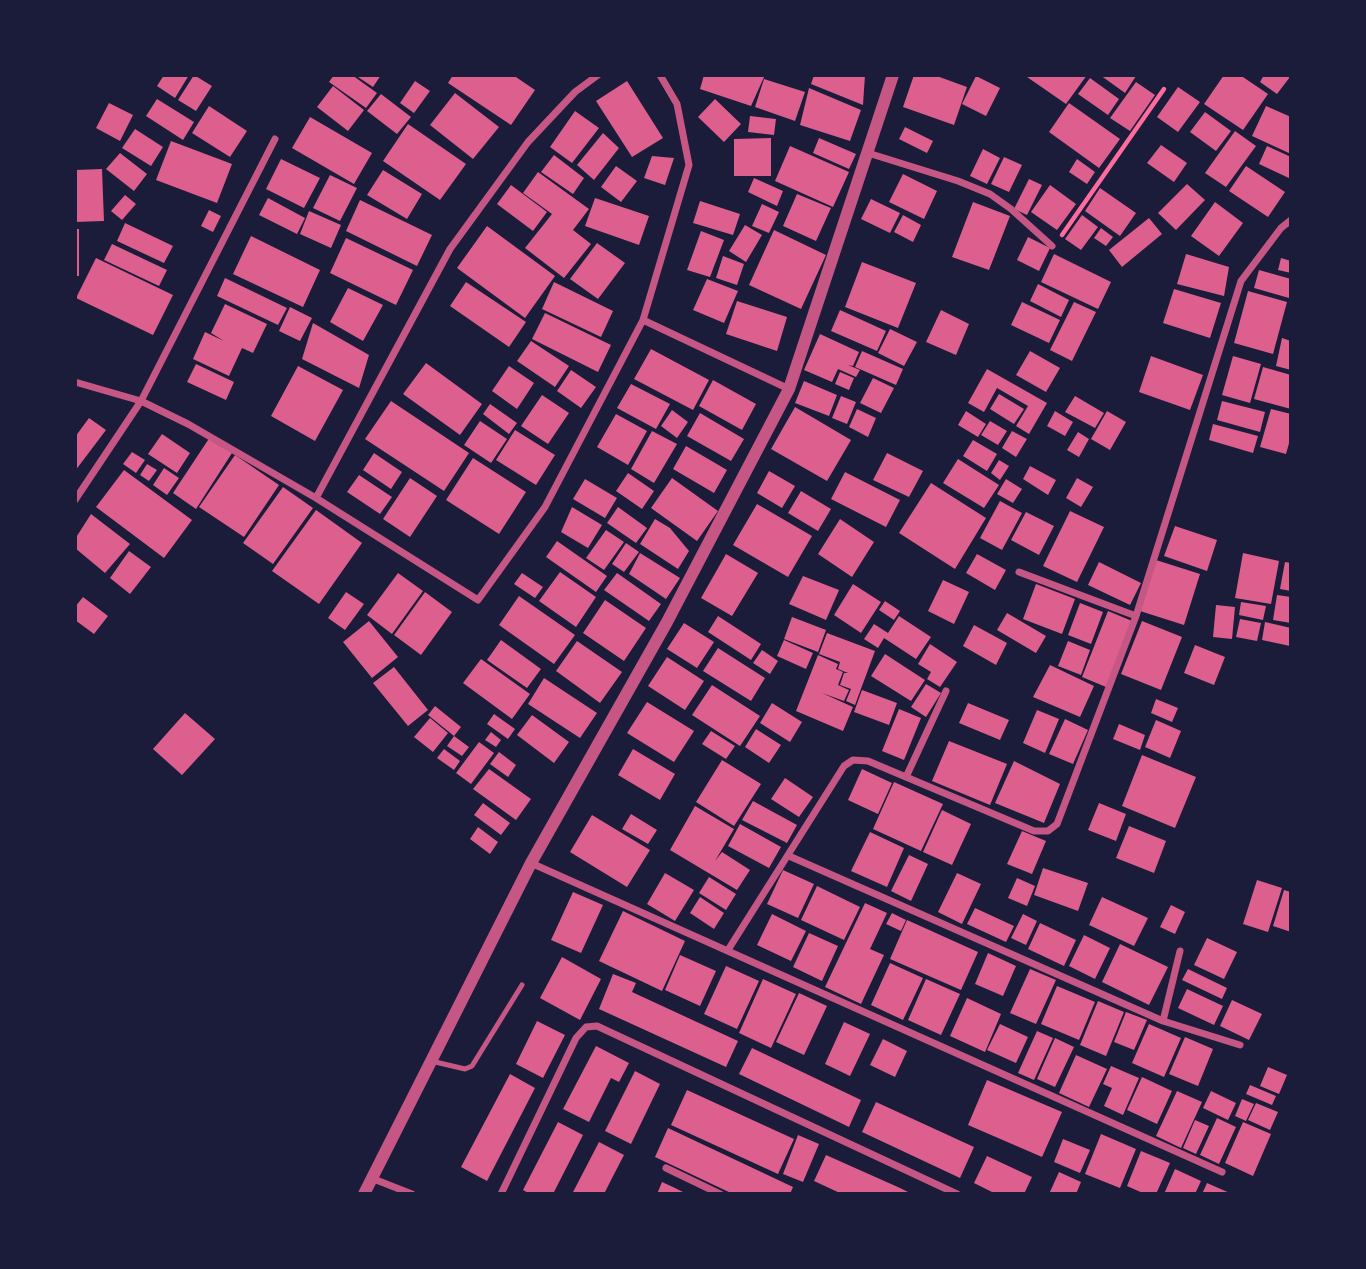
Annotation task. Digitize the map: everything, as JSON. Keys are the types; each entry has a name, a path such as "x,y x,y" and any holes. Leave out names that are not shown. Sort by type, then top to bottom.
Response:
{"street":[{"path":"316,498 450,249 527,142 575,92 598,75"},
{"path":"75,382 141,401 188,424 316,498 478,600 545,507 643,320 690,165 677,104 660,75"},
{"path":"364,1194 531,863 667,622 789,388 893,75"},
{"path":"75,500 141,401 275,139"},
{"path":"868,153 958,181 990,194 1052,246"},
{"path":"727,950 844,766 853,760 868,761 1034,831 1048,831 1057,824 1136,616 1241,281 1281,228 1291,220"},
{"path":"643,320 789,388"},
{"path":"1019,572 1136,616"},
{"path":"906,777 946,691"},
{"path":"789,856 1163,1021 1240,1045"},
{"path":"531,863 1222,1172"},
{"path":"1163,1021 1180,951"},
{"path":"501,1194 576,1038 586,1027 597,1026 957,1194"},
{"path":"666,1168 720,1194"},
{"path":"371,1178 412,1194"}],"lane":[{"path":"430,1061 465,1069 471,1066 522,985"}],"path":[{"path":"1052,246 1164,89"}],"building":[{"path":"164,75 189,75 175,98 157,86"},
{"path":"194,75 212,86 196,111 178,100"},
{"path":"334,75 352,75 377,93 366,108 329,82"},
{"path":"355,75 381,75 373,87"},
{"path":"453,75 513,75 535,90 511,125 448,83"},
{"path":"704,75 765,75 751,106 700,89"},
{"path":"814,75 865,75 863,105 811,84"},
{"path":"914,75 934,75 967,87 954,125 903,107"},
{"path":"1087,75 1066,104 1027,77"},
{"path":"1100,75 1135,75 1136,76 1125,93"},
{"path":"1224,75 1240,75 1268,94 1243,130 1204,104"},
{"path":"1264,75 1290,77 1277,94 1260,82"},
{"path":"976,76 1000,88 986,116 962,104"},
{"path":"1090,78 1119,99 1108,115 1078,94"},
{"path":"764,79 805,92 795,121 755,107"},
{"path":"415,81 430,91 414,113 400,103"},
{"path":"627,81 663,138 632,157 596,101"},
{"path":"1136,82 1155,95 1130,131 1110,118"},
{"path":"333,86 364,110 348,131 317,107"},
{"path":"1178,87 1200,102 1178,132 1157,117"},
{"path":"809,88 861,110 850,141 800,125"},
{"path":"455,93 499,127 473,159 430,125"},
{"path":"381,94 411,117 397,134 367,111"},
{"path":"157,99 194,122 183,140 146,116"},
{"path":"715,99 741,124 724,142 698,117"},
{"path":"109,103 133,115 120,141 96,128"},
{"path":"1069,103 1120,139 1099,168 1049,132"},
{"path":"209,106 247,131 230,157 192,133"},
{"path":"1266,106 1291,117 1291,154 1252,136"},
{"path":"575,111 599,128 572,163 550,147"},
{"path":"1205,112 1231,131 1216,151 1190,132"},
{"path":"750,116 776,119 774,135 748,132"},
{"path":"310,117 372,153 354,184 292,148"},
{"path":"408,124 466,164 440,200 383,161"},
{"path":"905,127 933,141 927,153 899,139"},
{"path":"135,129 163,147 151,166 122,148"},
{"path":"1235,131 1256,146 1226,187 1205,173"},
{"path":"603,133 619,148 594,180 577,165"},
{"path":"771,138 771,176 734,176 734,139"},
{"path":"819,138 856,154 849,169 813,153"},
{"path":"171,141 232,164 217,203 156,180"},
{"path":"1161,145 1187,163 1174,182 1147,163"},
{"path":"790,146 849,172 833,207 775,181"},
{"path":"1267,146 1291,157 1291,179 1259,164"},
{"path":"983,149 1000,158 987,184 970,176"},
{"path":"120,153 147,174 134,191 106,169"},
{"path":"554,155 584,178 573,194 541,172"},
{"path":"652,156 674,158 665,185 644,178"},
{"path":"1004,157 1022,165 1009,192 991,184"},
{"path":"281,159 320,178 304,208 266,189"},
{"path":"1077,159 1095,172 1087,184 1069,172"},
{"path":"616,166 637,181 621,202 601,187"},
{"path":"1246,166 1285,192 1268,217 1229,191"},
{"path":"102,169 104,221 75,222 75,170"},
{"path":"383,170 422,194 407,219 367,195"},
{"path":"538,172 589,209 573,230 591,244 564,278 525,248 552,214 523,193"},
{"path":"903,174 937,191 924,219 889,202"},
{"path":"330,175 357,188 340,221 313,208"},
{"path":"754,178 783,191 777,206 748,192"},
{"path":"1029,179 1042,185 1027,215 1014,209"},
{"path":"1187,184 1205,200 1176,230 1158,213"},
{"path":"511,185 547,212 533,231 497,204"},
{"path":"1050,185 1076,204 1057,230 1031,212"},
{"path":"1100,188 1136,213 1120,236 1085,211"},
{"path":"797,194 831,208 816,241 783,226"},
{"path":"125,195 136,204 122,220 111,211"},
{"path":"268,198 305,218 297,234 259,215"},
{"path":"595,198 649,216 639,245 585,226"},
{"path":"871,199 900,213 890,233 861,219"},
{"path":"360,200 432,235 417,266 346,231"},
{"path":"700,201 740,214 733,235 693,223"},
{"path":"973,202 1010,216 989,270 952,257"},
{"path":"1215,202 1243,223 1219,256 1191,236"},
{"path":"762,204 779,212 769,233 752,226"},
{"path":"209,210 221,216 213,232 201,226"},
{"path":"309,211 341,225 331,248 300,234"},
{"path":"903,215 921,225 913,242 894,232"},
{"path":"1082,215 1098,227 1081,250 1065,239"},
{"path":"1149,218 1162,234 1122,267 1109,250"},
{"path":"125,223 173,246 164,263 117,241"},
{"path":"745,225 762,235 746,262 729,251"},
{"path":"487,226 555,276 525,318 457,268"},
{"path":"1101,228 1113,237 1106,246 1094,238"},
{"path":"75,229 79,229 79,276 75,276"},
{"path":"774,230 826,255 801,309 749,285"},
{"path":"701,231 724,240 710,277 687,270"},
{"path":"251,236 320,270 303,307 233,274"},
{"path":"1028,237 1050,248 1039,271 1017,260"},
{"path":"346,238 413,270 396,305 330,273"},
{"path":"597,243 625,263 598,299 570,279"},
{"path":"112,244 167,270 159,286 104,260"},
{"path":"1054,254 1111,282 1098,309 1041,282"},
{"path":"1186,254 1229,267 1224,296 1177,284"},
{"path":"723,256 744,264 737,285 716,278"},
{"path":"96,258 173,295 153,335 76,298"},
{"path":"1281,258 1291,261 1291,273 1278,270"},
{"path":"862,262 916,283 898,328 845,307"},
{"path":"1259,270 1291,279 1289,298 1254,288"},
{"path":"225,278 287,308 278,325 217,296"},
{"path":"707,279 738,291 724,323 693,310"},
{"path":"466,282 526,322 509,347 450,306"},
{"path":"554,282 613,311 601,337 542,309"},
{"path":"1038,284 1069,300 1061,317 1030,301"},
{"path":"348,288 383,305 363,341 330,322"},
{"path":"1174,289 1221,303 1210,338 1163,323"},
{"path":"1248,291 1287,302 1273,354 1234,343"},
{"path":"737,301 787,317 777,351 726,334"},
{"path":"1022,302 1060,320 1049,343 1011,325"},
{"path":"1074,302 1096,312 1072,361 1050,350"},
{"path":"225,304 267,324 253,353 242,348 229,376 193,359 205,332 224,341 211,333"},
{"path":"290,307 312,318 300,341 279,331"},
{"path":"840,310 886,331 877,351 831,331"},
{"path":"941,310 969,324 956,355 926,342"},
{"path":"545,313 611,345 598,372 532,339"},
{"path":"313,323 369,355 359,388 302,359"},
{"path":"890,329 917,342 904,366 878,353"},
{"path":"820,334 859,352 853,366 848,365 860,370 856,377 838,369 832,382 804,370"},
{"path":"1282,338 1291,341 1291,370 1276,366"},
{"path":"531,341 569,366 555,387 517,361"},
{"path":"651,349 709,380 693,410 634,379"},
{"path":"862,351 903,369 896,385 855,367"},
{"path":"1030,351 1060,368 1046,392 1016,375"},
{"path":"1151,356 1203,375 1190,410 1139,392"},
{"path":"1233,356 1261,364 1250,403 1222,395"},
{"path":"426,363 482,404 460,435 403,394"},
{"path":"196,364 234,382 226,400 187,382"},
{"path":"298,366 343,390 315,441 271,416"},
{"path":"509,366 534,383 517,409 492,391"},
{"path":"1263,367 1291,375 1291,409 1254,399"},
{"path":"987,369 1047,403 1029,434 1016,426 1028,406 997,388 984,412 968,403"},
{"path":"571,370 596,387 581,408 557,391"},
{"path":"840,372 854,378 849,390 835,384"},
{"path":"873,378 894,388 881,413 860,403"},
{"path":"713,380 756,404 742,430 699,406"},
{"path":"804,381 837,395 829,416 795,403"},
{"path":"631,384 670,404 656,429 617,408"},
{"path":"999,394 1024,409 1014,424 990,409"},
{"path":"542,395 569,413 548,444 521,426"},
{"path":"841,396 856,402 847,424 832,418"},
{"path":"1075,396 1104,413 1095,428 1065,412"},
{"path":"391,401 469,453 444,491 365,439"},
{"path":"1222,401 1265,412 1260,432 1217,420"},
{"path":"490,404 517,423 509,434 483,414"},
{"path":"795,407 851,440 827,481 771,449"},
{"path":"857,409 876,418 868,437 849,427"},
{"path":"1271,409 1291,414 1291,436 1286,454 1260,447"},
{"path":"672,410 688,422 677,438 661,426"},
{"path":"966,411 986,424 978,437 958,425"},
{"path":"1055,411 1073,422 1065,436 1047,426"},
{"path":"1107,411 1126,422 1110,450 1091,439"},
{"path":"700,413 744,439 731,461 687,436"},
{"path":"616,414 647,431 628,465 597,447"},
{"path":"89,418 106,430 75,471 75,437"},
{"path":"480,421 507,439 491,463 464,445"},
{"path":"990,421 1007,431 998,445 981,435"},
{"path":"1213,424 1258,436 1253,453 1209,440"},
{"path":"515,430 555,455 536,485 496,460"},
{"path":"652,431 677,444 654,483 631,469"},
{"path":"1012,431 1027,439 1016,457 1002,448"},
{"path":"1078,432 1089,439 1079,457 1067,450"},
{"path":"162,434 190,453 177,473 148,454"},
{"path":"210,437 232,453 196,509 173,493"},
{"path":"973,440 997,454 987,471 963,456"},
{"path":"686,446 727,470 714,493 673,469"},
{"path":"132,452 145,460 136,473 123,464"},
{"path":"374,453 402,472 391,489 363,470"},
{"path":"887,453 923,471 909,497 873,480"},
{"path":"235,455 279,485 244,537 199,507"},
{"path":"473,458 526,492 499,534 446,500"},
{"path":"958,459 999,485 984,508 943,483"},
{"path":"999,460 1009,466 1000,480 991,473"},
{"path":"147,464 157,470 149,481 140,475"},
{"path":"1030,466 1056,480 1048,495 1023,479"},
{"path":"164,468 179,478 167,495 153,485"},
{"path":"124,470 192,520 164,558 96,507"},
{"path":"769,471 795,486 782,508 757,493"},
{"path":"845,472 900,500 886,527 831,499"},
{"path":"628,473 654,491 642,509 616,491"},
{"path":"359,475 392,497 380,514 347,492"},
{"path":"410,478 437,496 410,537 383,519"},
{"path":"672,478 718,511 697,541 651,508"},
{"path":"1077,478 1093,487 1081,507 1066,498"},
{"path":"585,479 617,498 605,518 573,499"},
{"path":"1006,479 1022,489 1013,503 997,494"},
{"path":"931,483 986,518 955,569 899,533"},
{"path":"283,487 313,508 273,564 243,543"},
{"path":"801,491 831,509 818,531 788,513"},
{"path":"1000,501 1022,513 1002,550 980,538"},
{"path":"757,504 812,536 788,577 733,545"},
{"path":"572,507 602,525 588,548 561,532"},
{"path":"618,507 647,528 636,543 607,523"},
{"path":"316,510 362,543 319,604 272,571"},
{"path":"1070,511 1104,527 1077,582 1043,566"},
{"path":"1026,512 1054,526 1039,555 1011,540"},
{"path":"91,514 130,544 105,573 75,548 75,539"},
{"path":"655,519 670,528 689,551 678,569 640,544"},
{"path":"840,519 874,542 852,577 818,554"},
{"path":"1175,526 1217,540 1207,571 1164,556"},
{"path":"606,530 624,542 604,570 586,558"},
{"path":"557,541 607,576 596,592 546,557"},
{"path":"626,543 639,552 624,572 612,564"},
{"path":"129,551 151,567 130,594 110,578"},
{"path":"640,553 680,578 666,599 629,574"},
{"path":"1243,553 1279,561 1271,604 1235,598"},
{"path":"726,554 758,573 732,616 701,598"},
{"path":"977,554 1006,570 995,590 966,573"},
{"path":"1156,560 1200,574 1184,625 1140,611"},
{"path":"1099,562 1141,583 1130,605 1088,585"},
{"path":"1285,562 1291,563 1291,591 1280,589"},
{"path":"560,572 596,597 576,627 539,601"},
{"path":"398,573 423,591 392,634 367,615"},
{"path":"522,573 543,587 535,598 514,584"},
{"path":"617,573 661,604 649,621 604,590"},
{"path":"803,576 839,590 826,620 789,604"},
{"path":"943,580 969,592 954,624 928,611"},
{"path":"853,584 881,602 861,633 834,615"},
{"path":"1036,584 1075,599 1062,634 1023,619"},
{"path":"346,592 364,604 345,630 328,618"},
{"path":"425,592 452,612 421,655 394,635"},
{"path":"1277,595 1291,597 1291,623 1273,620"},
{"path":"519,596 575,635 554,664 499,625"},
{"path":"83,597 108,616 94,634 75,620 75,607"},
{"path":"605,600 646,628 624,661 583,633"},
{"path":"885,601 900,611 894,620 879,610"},
{"path":"1241,602 1266,606 1263,620 1239,615"},
{"path":"1080,603 1103,612 1091,644 1068,635"},
{"path":"1216,605 1235,607 1232,639 1213,637"},
{"path":"1108,611 1132,621 1106,687 1082,677"},
{"path":"1007,613 1046,636 1036,653 997,630"},
{"path":"718,616 761,644 751,660 708,632"},
{"path":"899,616 931,637 916,659 884,638 878,648 864,639 874,624 888,633"},
{"path":"792,617 826,630 818,652 784,639"},
{"path":"1240,619 1261,623 1257,641 1236,637"},
{"path":"369,621 398,657 372,678 343,642"},
{"path":"1142,621 1182,637 1161,690 1121,674"},
{"path":"1265,622 1291,628 1290,646 1262,640"},
{"path":"684,623 714,642 697,668 667,649"},
{"path":"974,625 1007,643 996,665 963,646"},
{"path":"827,633 875,651 855,705 846,701 851,689 840,685 844,673 848,673 838,669 840,662 819,654"},
{"path":"501,640 541,669 527,688 487,660"},
{"path":"784,640 813,653 806,669 777,656"},
{"path":"577,641 622,672 600,703 556,671"},
{"path":"1068,641 1090,650 1081,675 1058,666"},
{"path":"930,644 957,662 940,687 927,679 931,672 918,664"},
{"path":"1195,645 1225,657 1214,685 1184,673"},
{"path":"718,648 765,678 751,701 703,671"},
{"path":"762,650 778,661 770,674 753,663"},
{"path":"885,654 925,680 911,701 871,676"},
{"path":"818,655 838,664 836,669 843,672 838,685 849,690 844,701 822,693 853,707 843,731 796,711"},
{"path":"667,657 704,681 685,710 648,686"},
{"path":"481,659 530,694 512,719 463,683"},
{"path":"1050,665 1094,686 1080,717 1033,697"},
{"path":"394,667 428,710 408,726 373,683"},
{"path":"544,678 597,713 580,738 528,704"},
{"path":"926,684 941,693 926,717 911,707"},
{"path":"712,685 760,716 740,746 692,715"},
{"path":"862,690 897,703 889,725 854,712"},
{"path":"1156,699 1178,708 1172,722 1151,713"},
{"path":"647,702 694,731 674,762 627,733"},
{"path":"772,703 802,722 790,742 760,723"},
{"path":"968,703 1009,720 1000,740 959,723"},
{"path":"435,706 461,727 454,736 428,715"},
{"path":"899,709 921,718 904,760 882,751"},
{"path":"1037,710 1059,719 1045,753 1023,743"},
{"path":"185,713 215,739 182,775 153,749"},
{"path":"494,714 515,729 508,739 487,724"},
{"path":"532,715 569,742 554,763 517,735"},
{"path":"430,718 448,733 433,752 414,737"},
{"path":"1065,719 1088,730 1073,764 1049,754"},
{"path":"1156,720 1181,731 1170,758 1145,747"},
{"path":"1119,724 1145,735 1140,750 1113,739"},
{"path":"756,729 781,745 769,763 745,747"},
{"path":"711,731 735,746 726,759 702,744"},
{"path":"491,732 501,740 496,747 485,740"},
{"path":"454,736 469,747 462,756 447,746"},
{"path":"949,741 1007,764 990,805 932,781"},
{"path":"479,742 494,753 471,784 456,773"},
{"path":"444,749 460,761 454,770 437,758"},
{"path":"633,749 675,774 660,800 618,775"},
{"path":"499,752 516,765 508,777 490,764"},
{"path":"1142,755 1196,777 1175,828 1122,806"},
{"path":"722,760 761,784 734,826 696,802"},
{"path":"1014,761 1060,784 1044,823 995,803"},
{"path":"489,769 531,799 516,820 473,789"},
{"path":"862,769 892,783 878,814 848,800"},
{"path":"785,778 813,797 799,817 771,799"},
{"path":"894,782 943,804 921,851 873,829"},
{"path":"753,801 797,825 787,843 742,820"},
{"path":"483,803 510,823 501,835 474,815"},
{"path":"1099,803 1126,814 1116,841 1088,830"},
{"path":"695,806 734,829 715,861 722,852 750,870 737,890 670,850"},
{"path":"942,810 971,824 952,865 923,852"},
{"path":"631,814 657,830 648,844 622,829"},
{"path":"592,815 650,850 627,887 570,852"},
{"path":"740,824 781,847 769,868 728,846"},
{"path":"1129,826 1166,841 1154,873 1116,858"},
{"path":"478,827 498,842 490,854 470,839"},
{"path":"1022,831 1046,841 1032,874 1007,864"},
{"path":"870,832 904,848 887,887 851,871"},
{"path":"909,855 928,864 911,901 891,891"},
{"path":"1043,868 1088,883 1078,911 1034,895"},
{"path":"783,870 814,884 798,918 767,904"},
{"path":"665,873 694,890 675,921 647,904"},
{"path":"957,873 981,884 962,924 938,912"},
{"path":"709,877 736,894 726,910 699,893"},
{"path":"1017,878 1035,886 1027,906 1008,898"},
{"path":"1257,880 1282,888 1268,932 1243,924"},
{"path":"817,886 860,907 844,940 801,920"},
{"path":"1284,890 1291,892 1291,932 1273,926"},
{"path":"573,892 603,905 581,953 551,940"},
{"path":"700,897 724,913 714,929 690,913"},
{"path":"1102,897 1148,918 1134,946 1089,925"},
{"path":"865,903 887,913 870,949 884,955 861,1004 825,987"},
{"path":"1171,905 1185,912 1175,934 1160,927"},
{"path":"975,908 1014,926 1006,942 967,924"},
{"path":"623,911 685,941 662,991 599,961"},
{"path":"892,913 906,920 901,931 886,924"},
{"path":"772,914 806,931 791,961 757,945"},
{"path":"1023,914 1037,921 1026,945 1011,938"},
{"path":"907,920 978,952 961,990 890,959"},
{"path":"1040,923 1076,940 1064,966 1028,949"},
{"path":"809,933 838,946 822,981 793,967"},
{"path":"1084,935 1110,948 1095,979 1069,966"},
{"path":"1207,938 1237,952 1224,979 1194,965"},
{"path":"1120,944 1168,967 1149,1005 1102,982"},
{"path":"988,953 1016,966 1003,996 975,984"},
{"path":"680,955 716,971 700,1006 665,990"},
{"path":"562,957 601,979 580,1020 540,998"},
{"path":"890,963 923,978 903,1020 871,1005"},
{"path":"726,966 759,981 737,1029 704,1014"},
{"path":"1030,969 1056,980 1036,1024 1010,1013"},
{"path":"1188,969 1227,988 1222,999 1182,980"},
{"path":"613,974 636,983 632,992 738,1041 726,1067 599,1009"},
{"path":"763,979 796,994 771,1048 739,1033"},
{"path":"926,979 960,994 941,1035 908,1020"},
{"path":"1057,986 1095,1002 1079,1040 1041,1024"},
{"path":"1187,989 1223,1006 1214,1025 1178,1008"},
{"path":"799,993 827,1006 804,1055 776,1042"},
{"path":"967,998 1001,1014 985,1052 950,1036"},
{"path":"1232,1000 1262,1014 1249,1040 1220,1026"},
{"path":"1098,1001 1124,1012 1106,1056 1080,1045"},
{"path":"1126,1012 1147,1020 1134,1050 1114,1042"},
{"path":"537,1021 565,1035 543,1078 516,1064"},
{"path":"844,1022 870,1034 850,1076 825,1064"},
{"path":"1000,1024 1028,1037 1016,1063 987,1050"},
{"path":"1149,1024 1181,1038 1164,1077 1132,1063"},
{"path":"1037,1031 1053,1038 1034,1080 1018,1073"},
{"path":"1185,1037 1213,1049 1198,1086 1169,1074"},
{"path":"1055,1038 1074,1047 1055,1087 1037,1079"},
{"path":"883,1039 907,1051 895,1077 870,1065"},
{"path":"596,1046 629,1063 619,1082 611,1078 589,1122 563,1109"},
{"path":"752,1048 861,1100 849,1127 739,1074"},
{"path":"1076,1055 1107,1069 1089,1107 1059,1093"},
{"path":"1111,1066 1139,1078 1123,1115 1104,1106 1112,1088 1103,1084"},
{"path":"1268,1067 1287,1075 1279,1094 1260,1086"},
{"path":"635,1071 660,1084 631,1144 605,1131"},
{"path":"510,1074 535,1088 487,1181 461,1167"},
{"path":"1142,1077 1172,1091 1157,1124 1127,1110"},
{"path":"987,1080 1062,1112 1042,1157 968,1125"},
{"path":"1250,1085 1276,1096 1272,1105 1246,1094"},
{"path":"687,1090 794,1139 778,1174 671,1125"},
{"path":"1177,1091 1202,1102 1181,1148 1156,1136"},
{"path":"1211,1091 1236,1103 1228,1120 1203,1108"},
{"path":"1242,1099 1254,1104 1246,1121 1235,1116"},
{"path":"876,1102 974,1147 960,1178 862,1132"},
{"path":"1256,1103 1278,1112 1270,1130 1248,1120"},
{"path":"1217,1118 1236,1127 1219,1164 1200,1155"},
{"path":"1195,1120 1209,1126 1196,1154 1183,1148"},
{"path":"558,1122 583,1135 553,1194 530,1194 523,1190"},
{"path":"1243,1122 1271,1134 1253,1176 1225,1163"},
{"path":"668,1128 793,1187 790,1194 733,1194 655,1157"},
{"path":"1101,1134 1136,1149 1120,1188 1085,1174"},
{"path":"798,1135 819,1144 803,1182 783,1174"},
{"path":"1063,1139 1090,1150 1080,1173 1054,1162"},
{"path":"599,1142 624,1155 604,1194 572,1194"},
{"path":"1141,1151 1170,1163 1156,1194 1145,1194 1127,1186"},
{"path":"826,1155 912,1194 842,1194 814,1181"},
{"path":"987,1156 1032,1177 1024,1194 996,1194 974,1183"},
{"path":"1175,1169 1201,1181 1195,1194 1164,1194"},
{"path":"1059,1172 1081,1182 1076,1194 1049,1194"},
{"path":"662,1182 675,1188 687,1194 657,1194"},
{"path":"1207,1183 1232,1194 1202,1194"}]}
